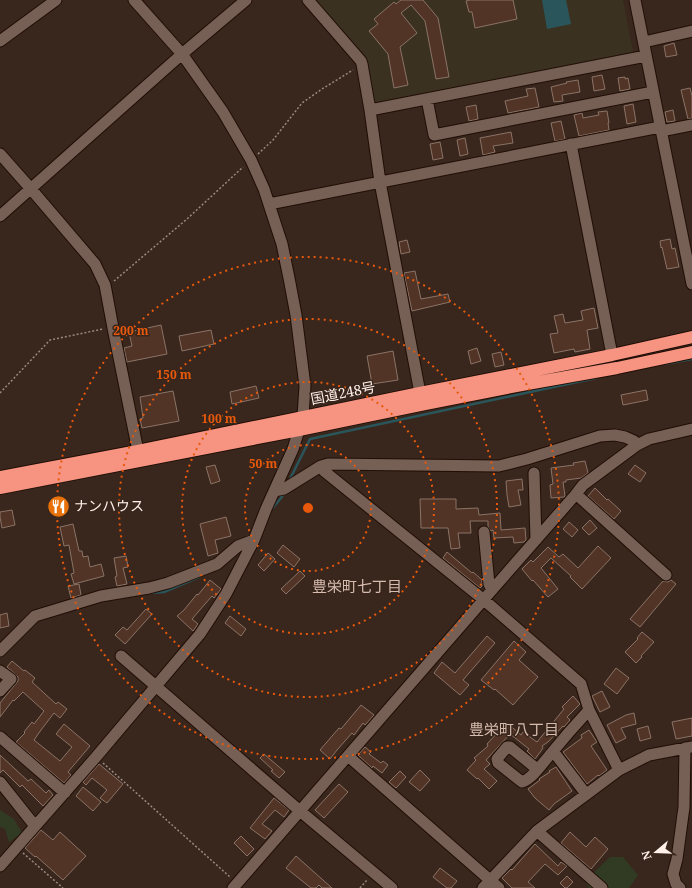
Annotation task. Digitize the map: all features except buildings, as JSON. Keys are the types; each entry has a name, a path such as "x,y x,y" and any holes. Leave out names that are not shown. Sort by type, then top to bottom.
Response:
{"highway":[{"name":"国道248号","path":"0,477 612,355 692,337"},
{"name":"国道248号","path":"0,488 527,384 617,368 692,352"}],"street":[{"path":"0,41 56,0"},
{"path":"0,866 96,757 200,634 226,594 254,540 293,449 303,416 305,386 296,315 282,244 264,189 251,160 223,112 182,54 134,0"},
{"path":"308,0 362,64 380,182 420,393"},
{"path":"635,0 692,284"},
{"path":"0,216 242,1"},
{"path":"644,42 692,31"},
{"path":"370,110 646,56"},
{"path":"427,99 434,135 653,92"},
{"path":"269,204 571,144 692,125"},
{"path":"571,144 612,355"},
{"path":"0,154 31,188 95,264 105,285 112,328 138,450"},
{"path":"235,886 583,485 637,445 649,439 692,429"},
{"path":"274,491 284,489 321,466 328,464 499,466 527,459 600,436 615,435 625,437 634,441 637,445"},
{"path":"321,466 324,471 484,600 581,684 589,710 619,770"},
{"path":"534,473 536,540"},
{"path":"576,494 666,575"},
{"path":"484,532 492,590"},
{"path":"0,651 35,616 101,596 149,588 168,583 217,564 238,546 254,540"},
{"path":"121,656 300,811 392,888"},
{"path":"0,671 11,679 0,691"},
{"path":"538,769 589,710"},
{"path":"2,742 65,792"},
{"path":"486,884 537,831 619,770 649,755 688,748 684,807 677,859 673,874 676,884 680,888"},
{"path":"553,751 586,794"},
{"path":"348,756 486,884 499,888"},
{"path":"0,782 35,826"},
{"path":"537,831 602,888"}],"path":[{"path":"105,285 115,281 187,219 273,140 302,103 362,64"},
{"path":"0,393 50,340 112,328"},
{"path":"96,757 235,886"},
{"path":"17,848 63,888"}],"shaded area":[{"path":"314,0 623,0 633,51 631,54 376,105 373,102 365,60"}],"green space":[{"path":"0,810 14,819 22,833 9,842 5,829 0,827"},
{"path":"610,857 623,857 638,875 629,888 589,888 585,881"}],"water":[{"path":"542,0 566,0 571,24 547,29"}],"waterway":[{"path":"664,364 692,359"},
{"path":"289,481 310,439 596,378"},
{"path":"270,511 284,493"},
{"path":"149,593 164,592 199,577"}],"place":[{"name":"ナンハウス","path":"59,506"}],"district":[{"name":"豊栄町七丁目","path":"357,587"},
{"name":"豊栄町八丁目","path":"514,730"}]}
